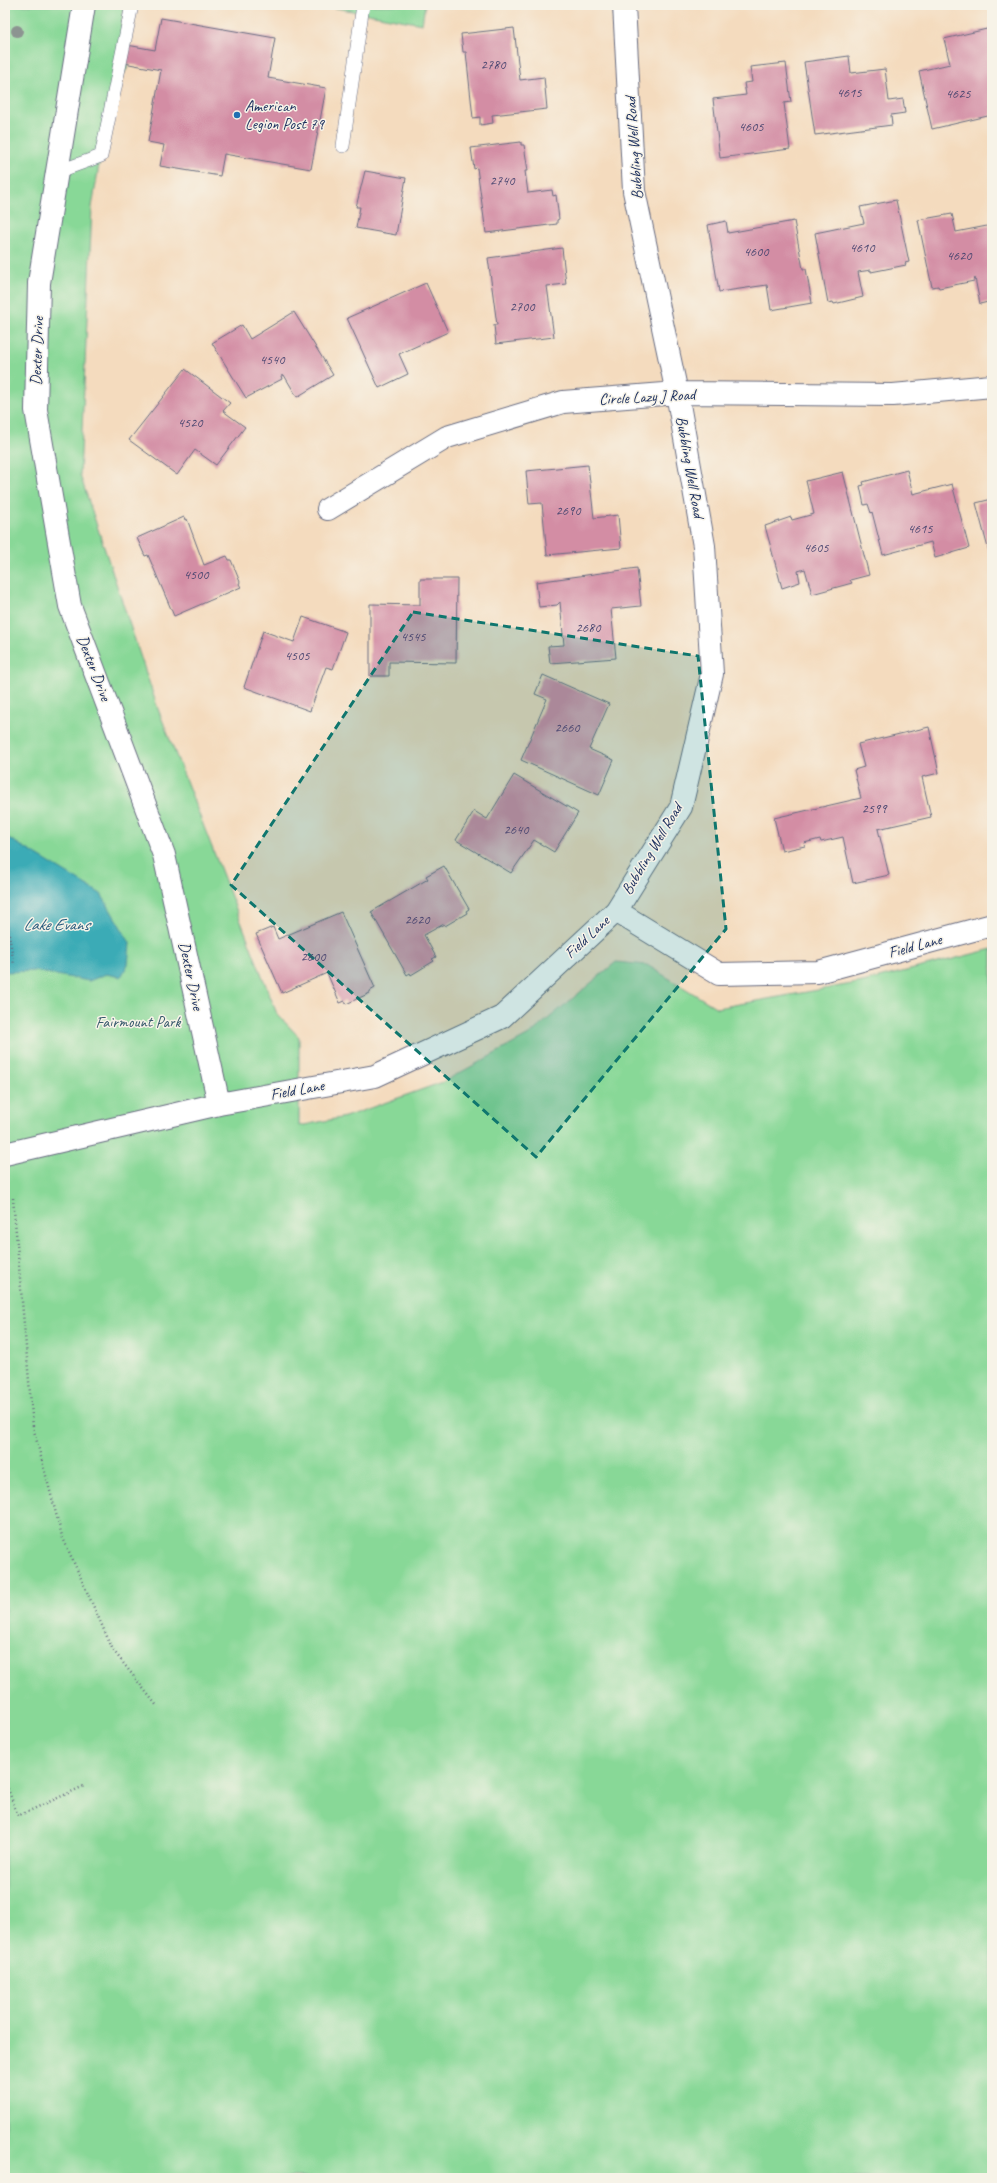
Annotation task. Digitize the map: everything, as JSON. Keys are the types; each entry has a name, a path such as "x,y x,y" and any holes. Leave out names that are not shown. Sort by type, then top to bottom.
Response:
{"street":[{"name":"Dexter Drive","path":"84,5 39,283 36,410 70,606 164,855 219,1104"},
{"name":"Bubbling Well Road","path":"616,911 680,807 712,674 704,546 677,393 634,190 624,5"},
{"name":"Circle Lazy J Road","path":"328,509 447,437 563,402 677,393 893,395 992,386"},
{"name":"Field Lane","path":"219,1104 375,1076 502,1017 616,911 719,974 818,972 992,925"},
{"path":"5,1154 219,1104"}],"lane":[{"path":"57,172 100,156 132,5"},
{"path":"343,146 363,5"}],"path":[{"path":"9,934 14,966"},
{"path":"13,1198 32,1427 62,1536 113,1650 157,1706"},
{"path":"5,1781 18,1816 84,1786"}],"highlighted area":[{"path":"413,612 698,656 726,929 536,1157 231,885"}],"green space":[{"name":"Fairmount Park","path":"5,5 125,5 121,27 130,36 127,69 111,92 92,207 80,475 158,709 277,1014 299,1037 299,1126 345,1117 443,1082 529,1035 616,962 647,965 717,1008 863,982 992,949 992,2178 5,2178"},
{"path":"320,5 425,5 422,24"}],"water":[{"name":"Lake Evans","path":"5,836 101,894 130,943 128,964 121,977 106,974 89,981 35,971 5,972"}],"building":[{"name":"American Legion Post 79","path":"161,18 275,38 268,78 326,88 311,169 224,154 220,176 160,166 164,145 148,142 161,70 124,63 127,45 155,50"},
{"path":"514,28 520,80 544,77 547,109 492,115 493,123 480,125 480,117 473,118 466,52 463,52 461,34"},
{"path":"991,28 992,115 932,129 919,71 950,64 944,39"},
{"path":"849,56 851,73 885,69 889,101 903,99 905,113 891,115 892,125 815,135 804,62"},
{"path":"786,63 791,102 784,103 790,149 720,158 713,99 746,95 744,83 752,82 750,67"},
{"path":"521,142 521,145 524,145 528,171 525,171 528,193 552,190 553,196 556,195 559,219 557,220 557,224 486,233 477,168 474,169 471,148"},
{"path":"365,171 406,178 396,235 356,228 360,207 356,207"},
{"path":"896,200 909,262 905,263 906,265 871,272 871,270 858,272 863,297 834,304 833,302 828,303 815,233 864,223 860,207"},
{"path":"952,214 956,232 992,225 992,301 980,304 975,278 974,281 939,288 938,286 932,287 918,220"},
{"path":"726,221 728,233 794,221 803,269 806,269 812,303 771,310 767,285 719,292 708,225"},
{"path":"562,248 566,284 547,286 554,337 496,344 494,325 497,325 488,258"},
{"path":"426,283 448,332 399,354 408,374 379,388 347,318"},
{"path":"294,312 333,375 297,397 284,375 281,376 282,379 246,398 212,343 242,325 250,339"},
{"path":"185,369 230,403 223,411 245,427 216,465 195,450 177,475 129,440"},
{"path":"588,465 594,518 618,515 621,548 547,555 542,503 529,504 526,471"},
{"path":"907,470 913,494 952,484 969,548 935,558 931,542 883,555 872,512 871,513 868,504 864,505 860,486 864,485 863,482"},
{"path":"843,472 869,575 850,580 852,583 812,594 805,569 798,571 800,582 782,588 765,526 791,517 792,520 814,514 806,481"},
{"path":"992,499 992,551 989,552 976,503"},
{"path":"184,517 185,520 187,519 204,565 227,556 229,560 231,560 241,587 174,616 148,555 145,556 137,538"},
{"path":"637,568 641,606 611,609 616,658 550,663 548,646 564,645 560,602 557,605 539,607 536,582"},
{"path":"420,579 457,579 456,663 389,662 389,676 370,676 370,604 420,605"},
{"path":"303,617 346,632 333,669 326,667 310,711 244,687 263,631 294,642"},
{"path":"543,675 609,704 589,749 614,760 599,795 521,760 547,699 535,694"},
{"path":"929,727 939,773 922,777 931,817 878,829 889,875 853,883 843,837 821,842 820,839 804,843 805,846 782,851 774,818 861,798 854,770 864,767 858,744"},
{"path":"514,775 578,813 554,852 534,840 511,873 456,840 474,811 487,819"},
{"path":"444,866 469,909 466,911 467,913 445,926 444,924 424,935 436,957 432,959 434,961 411,975 410,973 407,975 371,912 428,879 426,876"},
{"path":"341,912 375,988 370,991 370,993 346,1004 345,1001 340,1003 327,973 282,993 256,934 273,927 278,939"}],"place":[{"name":"American Legion Post 79","path":"237,115"}]}
